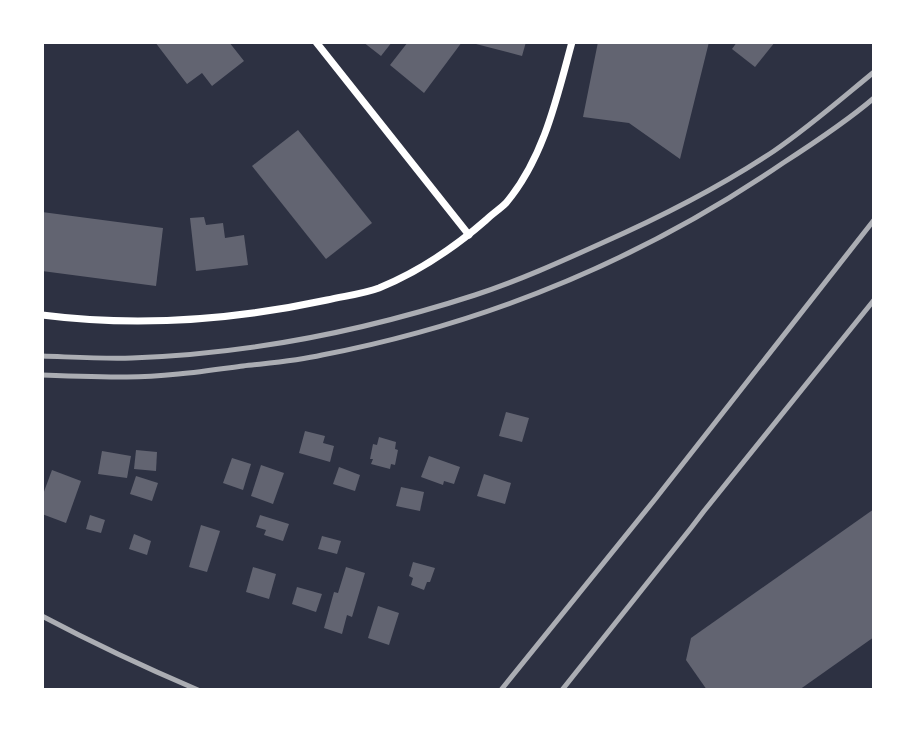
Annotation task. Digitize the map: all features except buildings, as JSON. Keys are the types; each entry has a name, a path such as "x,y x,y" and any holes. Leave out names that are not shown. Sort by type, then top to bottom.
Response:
{"street":[{"path":"316,42 468,235"},
{"path":"42,314 66,318 145,321 225,317 298,306 377,289 424,266 468,235 505,203 530,167 553,112 572,42"}],"railway":[{"path":"42,356 132,358 262,346 348,330 491,290 624,233 711,189 787,142 874,72"},
{"path":"42,375 156,376 292,360 445,325 563,283 676,229 806,148 874,98"},
{"path":"501,690 874,220"},
{"path":"562,690 874,300"},
{"path":"42,616 198,690"}]}
